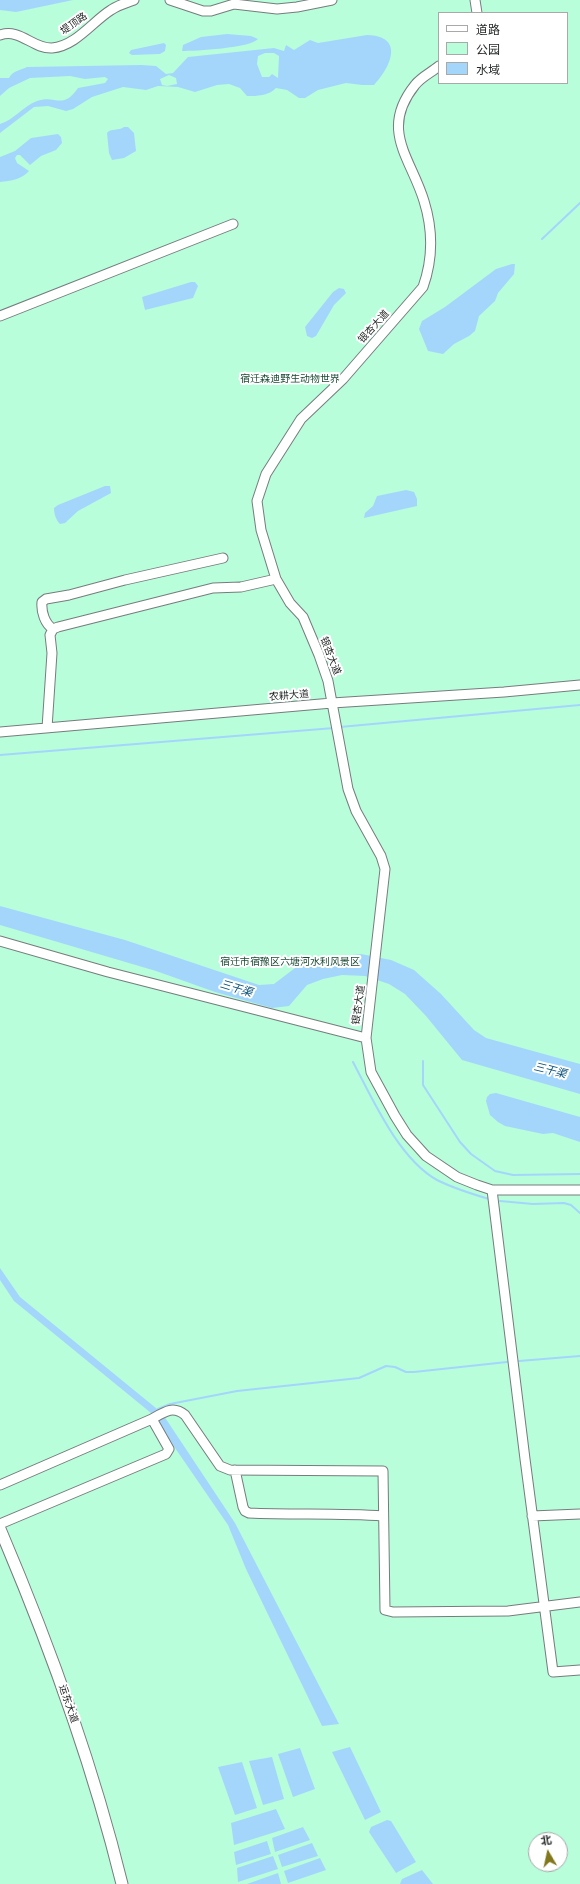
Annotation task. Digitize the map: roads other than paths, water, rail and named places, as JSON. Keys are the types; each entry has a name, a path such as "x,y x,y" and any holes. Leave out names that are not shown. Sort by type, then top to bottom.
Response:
{"main road":[{"name":"运东大道","path":"0,1529 57,1671 87,1760 122,1884"},
{"name":"运东大道","path":"0,1542 27,1606 52,1672 80,1762 114,1884"}],"street":[{"name":"堤顶路","path":"0,35 10,33 53,48 72,41 111,10 134,0"},
{"path":"170,0 203,11 211,11 234,4 277,8 297,7 332,0"},
{"path":"475,0 477,12"},
{"name":"银杏大道","path":"438,67 416,84 403,107 398,130 401,145 424,199 430,223 429,270 423,288 343,379 301,419 266,474 257,501 261,530 276,579 290,603 303,617 328,681 348,788 356,811 382,856 385,869 374,982 366,1038 371,1072 382,1095 407,1135 426,1156 457,1177 492,1190 580,1190"},
{"path":"0,316 233,224"},
{"path":"53,630 49,627 41,608 42,602 46,599 69,595 125,580 223,558"},
{"path":"47,728 52,653 50,635 53,630 58,627 214,588 241,587 276,579"},
{"name":"农耕大道","path":"0,732 332,703 504,692 580,685"},
{"path":"0,941 108,972 366,1038"},
{"path":"492,1190 532,1516 553,1672 580,1670"},
{"path":"0,1485 152,1419 167,1410 179,1410 185,1415 220,1466 235,1470 383,1471 385,1610 393,1612 508,1611 580,1602"},
{"path":"0,1524 166,1454 169,1449 152,1419"},
{"path":"235,1470 243,1508 249,1513 383,1516"},
{"path":"532,1516 580,1514"}],"water":[{"path":"0,0 73,0 16,12 0,10"},
{"path":"227,34 251,36 258,39 245,45 234,47 182,51 183,45 201,37"},
{"path":"367,35 379,37 387,41 391,54 385,70 374,85 346,83 318,90 305,98 299,98 287,90 276,88 273,91 259,96 247,96 240,88 229,84 217,85 195,92 178,87 158,86 146,90 123,87 92,97 73,109 66,111 48,106 34,107 0,133 0,124 10,119 32,103 44,99 68,99 78,88 105,83 108,79 105,77 85,79 70,76 30,78 9,88 0,96 0,78 9,78 14,72 27,67 141,65 156,66 166,74 173,73 188,57 274,48 284,51 286,45 294,50 310,40 318,43","holes":["265,53 274,53 279,56 278,78 272,74 269,77 262,77 257,64 258,56","169,75 176,78 177,84 167,86 162,85 160,79"]},
{"path":"164,43 166,45 165,51 160,54 132,55 129,53 131,50"},
{"path":"128,127 134,133 136,151 124,158 112,160 109,153 107,133 108,131"},
{"path":"58,134 61,137 62,143 56,150 41,156 30,165 20,155 17,155 15,158 17,163 29,171 16,179 0,182 0,157 15,151 31,138"},
{"path":"515,264 514,274 498,293 495,301 479,316 475,331 454,344 443,354 428,351 419,329 422,321 445,307 496,269"},
{"path":"195,282 198,286 193,298 145,310 142,297"},
{"path":"339,288 344,289 346,293 334,305 316,336 312,338 307,336 305,327 333,292"},
{"path":"105,486 110,486 111,493 78,511 65,523 60,524 54,512 54,508"},
{"path":"406,490 414,492 417,499 417,506 364,518 365,513 373,506 377,496"},
{"name":"三干渠","path":"0,906 125,940 259,985 274,984 295,968 312,960 361,954 391,960 414,970 441,994 474,1030 486,1038 580,1064 580,1094 462,1060 426,1016 405,994 389,984 365,976 342,975 323,979 307,985 289,1006 272,1008 215,992 156,971 0,925"},
{"path":"496,1093 580,1117 580,1142 553,1133 543,1134 505,1126 498,1122 490,1115 486,1101 490,1094"},
{"path":"0,1268 20,1297 162,1413 235,1523 339,1724 322,1726 246,1569 228,1525 151,1413 14,1301 0,1280"},
{"path":"350,1747 381,1812 365,1820 332,1752"},
{"path":"300,1748 315,1789 293,1797 278,1754"},
{"path":"272,1757 284,1799 263,1805 249,1761"},
{"path":"242,1762 257,1808 235,1815 218,1767"},
{"path":"276,1809 285,1829 234,1845 231,1823"},
{"path":"387,1820 391,1821 416,1862 396,1873 369,1832 371,1827"},
{"path":"303,1827 310,1840 275,1852 272,1838"},
{"path":"267,1841 271,1854 236,1865 234,1852"},
{"path":"312,1843 318,1856 282,1867 278,1855"},
{"path":"273,1856 278,1869 238,1882 237,1868"},
{"path":"320,1858 326,1870 288,1883 284,1871"},
{"path":"422,1870 433,1884 400,1884 402,1879"},
{"path":"278,1873 281,1884 247,1884"}],"waterway":[{"path":"542,239 580,203"},
{"path":"340,727 580,705"},
{"path":"0,755 334,728"},
{"path":"423,1061 423,1085 460,1142 471,1154 495,1171 513,1175 580,1174"},
{"path":"353,1062 388,1127 411,1158 423,1170 437,1180 469,1193 489,1199"},
{"path":"500,1201 533,1204 564,1203 571,1205 580,1213"},
{"path":"519,1361 580,1356"},
{"path":"158,1409 170,1404 237,1391 359,1378 386,1366 395,1367 406,1372 414,1372 507,1362"}],"park label":[{"name":"宿迁森迪野生动物世界","path":"290,379"},
{"name":"宿迁市宿豫区六塘河水利风景区","path":"290,962"}]}
